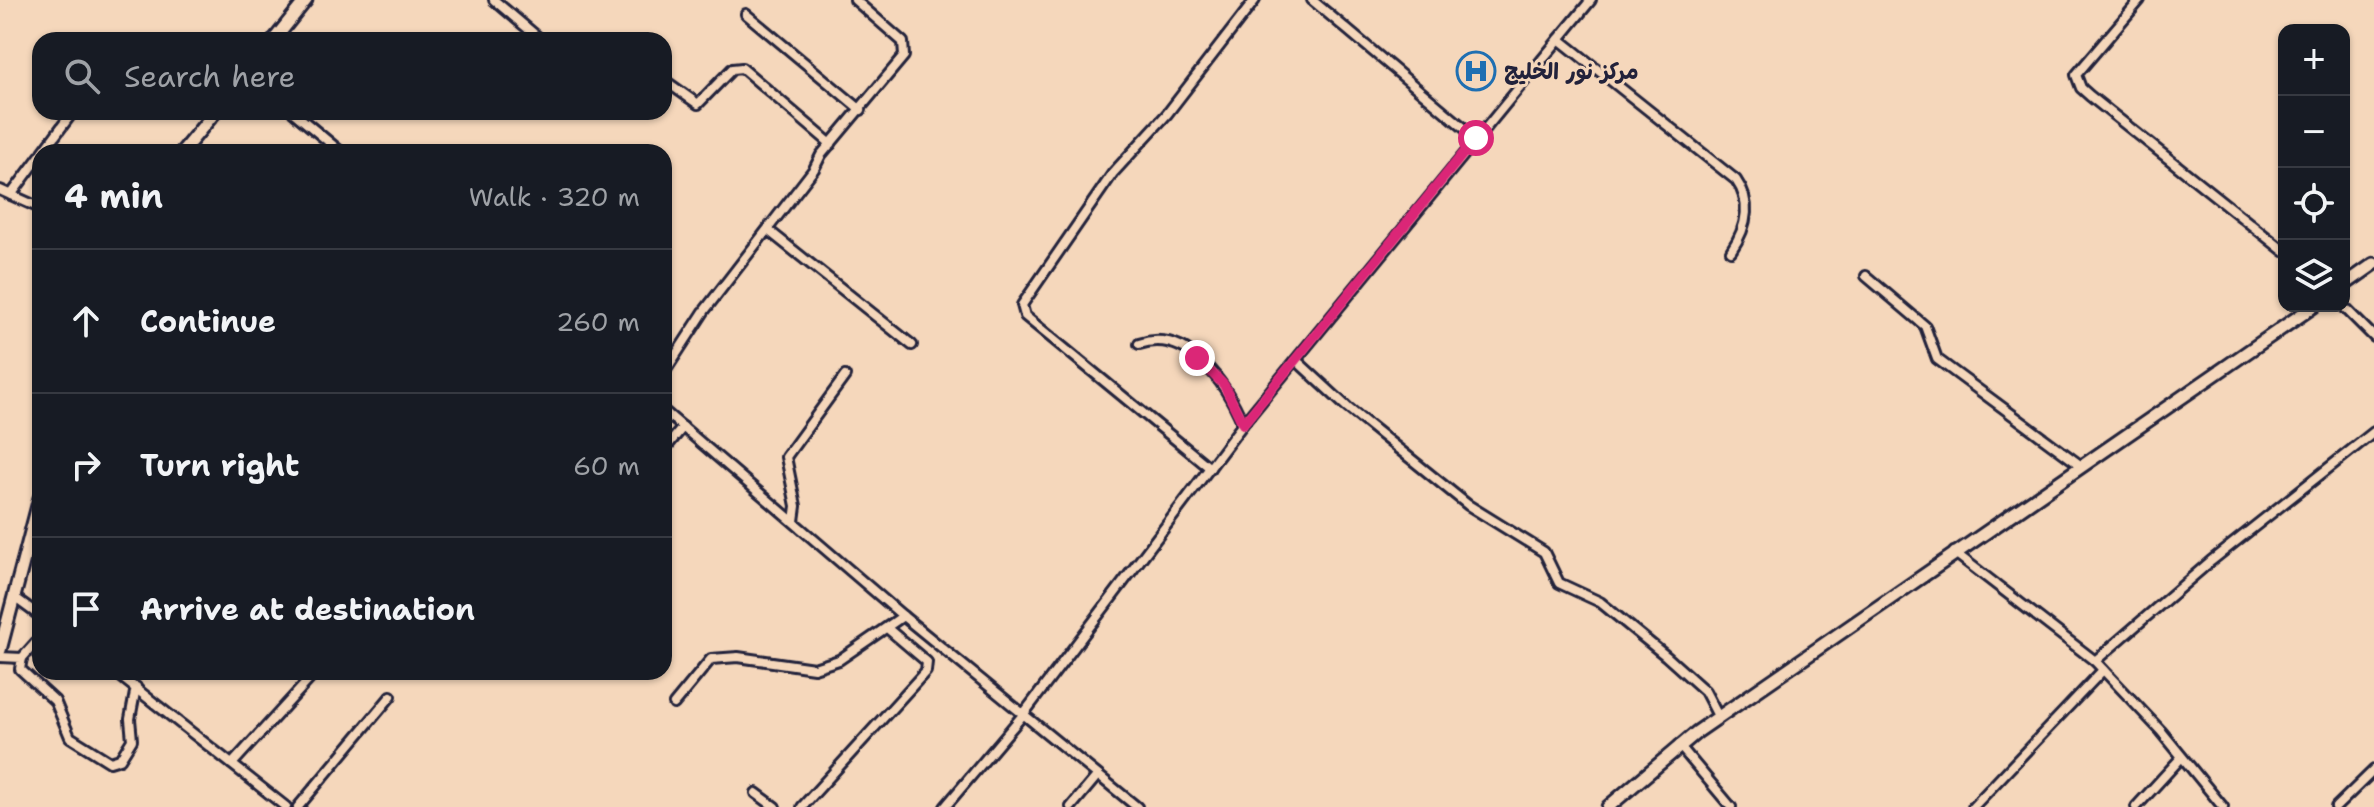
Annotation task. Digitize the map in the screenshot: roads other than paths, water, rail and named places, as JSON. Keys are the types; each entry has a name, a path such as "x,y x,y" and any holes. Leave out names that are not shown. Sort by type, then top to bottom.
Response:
{"street":[{"path":"280,32 306,0"},
{"path":"494,0 532,32"},
{"path":"672,361 705,310 906,49 894,32 855,0"},
{"path":"1210,468 1025,316 1022,305 1113,173 1167,114 1255,0"},
{"path":"1312,0 1476,138"},
{"path":"945,807 1022,716 1243,424 1591,0"},
{"path":"2140,0 2076,75 2076,81 2090,96 2278,246"},
{"path":"746,14 861,110"},
{"path":"1559,39 1736,180 1744,199 1746,224 1731,251"},
{"path":"672,86 698,104 732,69 742,68 831,144"},
{"path":"49,144 67,120"},
{"path":"189,144 208,120"},
{"path":"303,120 331,144"},
{"path":"11,195 32,167"},
{"path":"0,190 32,204"},
{"path":"768,230 912,345"},
{"path":"2350,281 2374,264"},
{"path":"1866,276 1925,326 1937,359 2080,465"},
{"path":"1608,807 1679,745 2305,312"},
{"path":"2349,312 2374,337"},
{"path":"1139,344 1156,338 1182,347 1197,358 1224,385 1243,424"},
{"path":"1297,361 1348,408 1458,497 1544,552 1559,583 1600,602 1666,656 1705,691 1719,718"},
{"path":"794,521 796,506 786,457 845,376"},
{"path":"672,418 1022,716 1137,807"},
{"path":"672,440 683,427"},
{"path":"2095,661 2211,561 2374,432"},
{"path":"0,650 32,531"},
{"path":"1954,552 2095,661 2161,731 2180,759 2223,807"},
{"path":"14,597 32,610"},
{"path":"674,704 711,659 738,657 814,668 839,660 903,616"},
{"path":"802,807 926,671 927,662 921,654 887,628"},
{"path":"32,647 22,658 20,669 55,701 70,737 110,762 120,759 132,740 130,719 136,687"},
{"path":"0,657 22,658"},
{"path":"1973,807 2103,670"},
{"path":"126,680 286,807"},
{"path":"232,764 309,680"},
{"path":"298,807 391,696"},
{"path":"1679,745 1731,807"},
{"path":"2136,807 2180,759"},
{"path":"2336,807 2374,770"},
{"path":"1071,807 1097,776"},
{"path":"756,793 775,807"}],"place":[{"name":"مركز نور الخليج","path":"1476,71"}]}
